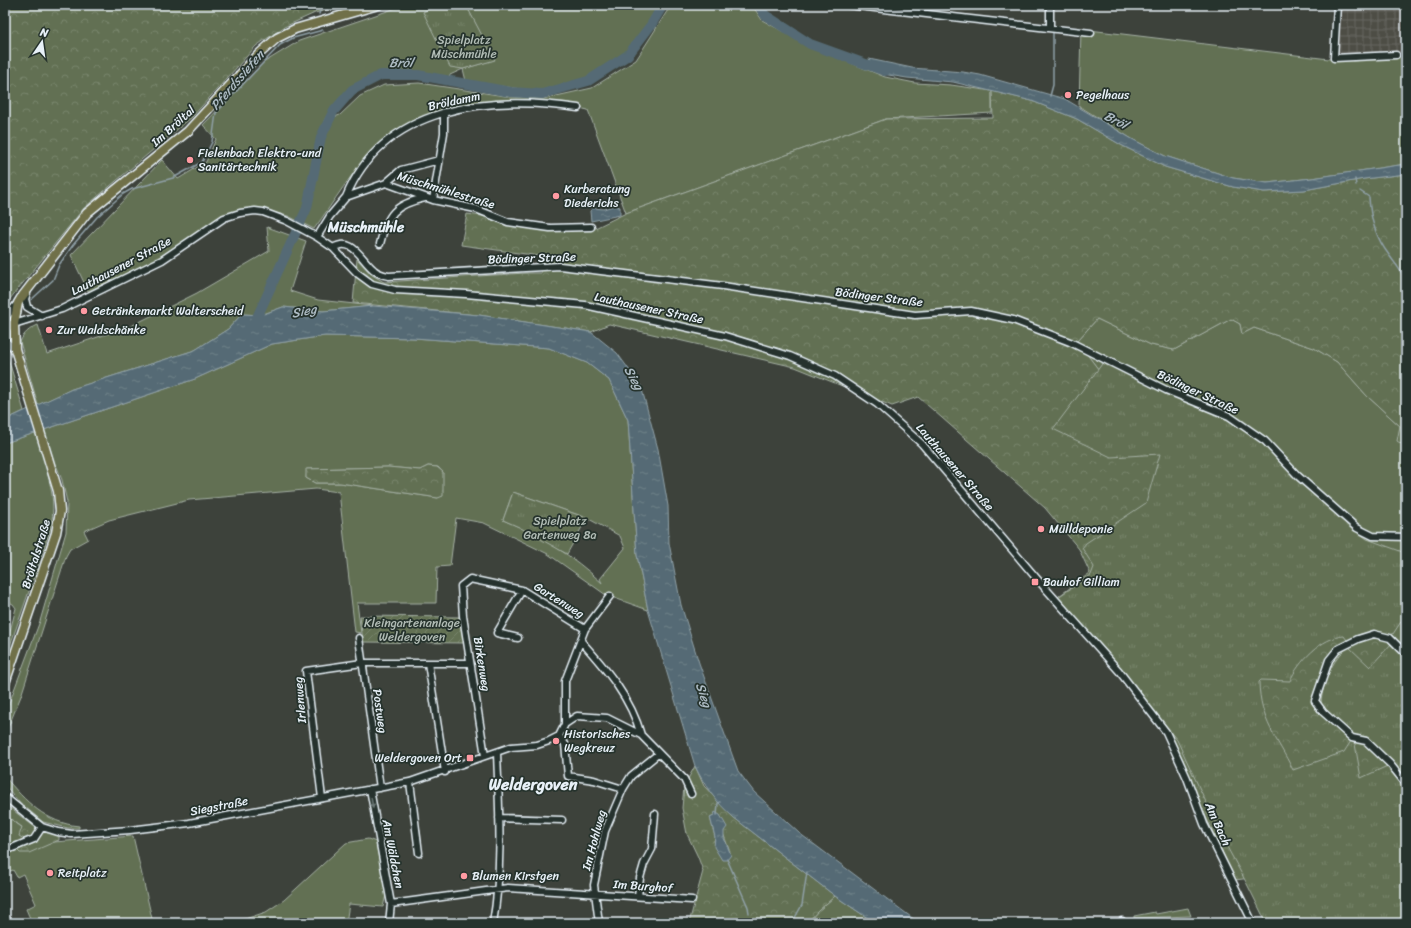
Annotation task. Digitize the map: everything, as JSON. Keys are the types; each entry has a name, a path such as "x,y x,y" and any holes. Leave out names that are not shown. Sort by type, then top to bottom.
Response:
{"main road":[{"name":"Im Bröltal","path":"18,362 15,349 14,324 18,303 87,213 106,196 188,131 259,54 277,38 295,28 378,5"},
{"path":"5,327 14,324"},
{"name":"Bröltalstraße","path":"5,683 58,525 60,503 55,481 18,362"}],"street":[{"path":"848,5 1091,33"},
{"path":"1050,5 1050,28"},
{"path":"1337,5 1334,58 1396,55"},
{"name":"Bröldamm","path":"346,196 364,166 379,146 424,118 444,112 477,106 508,104 578,108"},
{"path":"432,200 444,133 444,112"},
{"path":"386,183 401,170 439,160"},
{"name":"Müschmühlestraße","path":"346,196 386,183 432,200 476,209 508,222 550,228 591,227"},
{"path":"314,235 346,196"},
{"path":"380,244 385,224 394,212 407,202 425,197"},
{"name":"Lauthausener Straße","path":"14,324 62,309 162,260 224,218 240,212 255,211 287,221 314,235 333,248 357,273 372,284 395,290 466,294 592,306 725,336 790,356 835,376 878,404 922,444 1038,580 1119,671 1166,732"},
{"name":"Bödinger Straße","path":"333,248 346,244 352,247 374,270 389,276 560,266 723,286 915,315 971,311 1013,320 1070,342 1166,390 1229,416 1265,441 1298,476 1357,528 1373,536 1406,537"},
{"path":"28,290 25,299 27,307 42,316"},
{"path":"5,318 18,303"},
{"path":"5,341 15,349"},
{"name":"Gartenweg","path":"470,579 522,590 585,629"},
{"name":"Birkenweg","path":"470,579 461,586 470,663 485,756"},
{"name":"Gartenweg","path":"518,638 497,634 522,590"},
{"path":"610,596 585,629 565,681 565,724 559,736 565,744 568,776 594,780 623,788"},
{"path":"1406,654 1390,638 1374,634 1358,638 1338,648 1330,660 1315,701 1323,712 1352,738 1366,741 1390,764 1406,784"},
{"name":"Postweg","path":"359,638 380,788"},
{"path":"580,641 613,678 637,721 641,735"},
{"name":"Irlenweg","path":"322,798 306,672 362,663 470,663"},
{"path":"428,663 435,719 445,772"},
{"path":"565,724 577,716 607,718 641,735 684,779 691,794"},
{"name":"Am Bach","path":"1166,732 1187,778 1204,824 1253,923"},
{"name":"Siegstraße","path":"5,797 42,827 58,832 72,834 130,830 189,823 410,782 445,772 511,747 537,745 559,736"},
{"path":"493,923 499,889 500,854 498,752"},
{"name":"Im Hohlweg","path":"599,923 593,893 605,831 623,788 631,776 658,754"},
{"path":"410,782 419,853"},
{"name":"Am Wäldchen","path":"370,789 391,904 389,923"},
{"path":"638,896 640,878 644,864 652,849 655,814"},
{"path":"499,818 562,820"},
{"path":"5,851 34,839 42,827"},
{"name":"Im Burghof","path":"391,904 508,888 692,900"}],"shaded area":[{"path":"1337,5 1406,5 1406,52 1335,56"}],"green space":[{"path":"5,5 345,5 315,13 284,27 256,46 192,117 84,208 5,305"},
{"path":"405,5 437,5 423,12 463,69 450,75 449,78 430,75 394,74 362,82 347,91 335,104 324,121 340,115 360,96 384,85 419,83 511,97 543,99 592,88 636,60 671,5 752,5 762,20 809,46 885,77 915,83 951,85 992,91 992,113 886,119 626,213 588,110 558,105 519,103 475,105 454,109 413,123 394,133 377,147 351,176 314,229 288,216 260,209 222,216 154,261 88,291 71,255 162,160 178,179 206,162 216,139 203,125 263,63 299,41"},
{"name":"Spielplatz Müschmühle","path":"437,5 466,5 495,60 463,69 450,67 423,12"},
{"path":"466,5 658,5 647,25 625,53 588,79 542,92 466,81 463,69 494,60"},
{"path":"1081,29 1329,59 1406,56 1406,164 1267,183 1233,178 1165,156 1132,139 1079,106"},
{"path":"992,91 1032,101 1077,119 1121,145 1165,167 1233,187 1264,192 1304,190 1364,179 1406,174 1406,447 1397,441 1400,426 1367,396 1337,362 1314,348 1254,328 1242,334 1240,324 1231,319 1174,350 1151,345 1097,319 1077,341 1144,430 1406,579 1406,799 1369,863 1235,880 1167,732 1059,596 1090,573 1079,549 1045,508 918,397 892,406 795,367 609,324 591,332 479,315 353,303 357,259 372,275 384,282 541,273 540,256 461,245 467,214 591,230 626,213 886,119 993,118"},
{"path":"267,227 306,241 290,291 318,300 373,306 323,311 283,307 261,315 242,314 228,329 195,350 72,389 38,405 20,342 29,330 38,325 47,354 131,326 197,293 269,251"},
{"path":"1097,319 1151,345 1174,350 1231,319 1240,324 1242,334 1254,328 1314,348 1337,362 1367,396 1400,426 1398,441 1406,447 1406,579 1144,430 1077,341"},
{"path":"325,336 414,338 549,348 587,363 609,380 628,420 637,555 648,610 606,595 548,554 484,523 456,518 450,566 437,567 436,603 357,603 361,633 355,632 339,492 316,489 189,500 109,520 84,531 88,539 70,549 66,556 21,696 5,735 5,714 40,621 66,532 67,502 62,480 57,467 47,472 53,501 50,531 5,660 5,643 9,635 16,608 13,604 5,600 5,443 195,379 272,344","holes":["428,466 438,467 443,472 438,498 340,483 315,483 306,478 307,469 388,467 420,470","513,492 587,518 620,536 625,548 600,579 602,583 580,564 556,547 530,532 503,520"]},
{"path":"5,348 24,411 5,420"},
{"path":"1105,360 1220,415 1263,438 1339,518 1367,539 1400,551 1406,555 1406,614 1393,634 1386,636 1374,634 1349,643 1344,636 1336,637 1319,646 1312,652 1299,666 1290,681 1261,680 1259,682 1262,707 1266,718 1275,738 1293,770 1344,752 1351,741 1355,744 1361,778 1394,763 1367,737 1354,736 1321,706 1325,681 1337,658 1349,647 1370,667 1392,643 1406,658 1406,923 1264,923 1263,916 1226,845 1177,740 1058,597 1091,575 1094,567 1082,548 1086,543 1146,503 1160,454 1111,457 1053,429"},
{"path":"428,466 437,467 443,472 443,496 438,498 340,483 315,483 306,478 306,469 388,467 420,470"},
{"name":"Spielplatz Gartenweg 8a","path":"513,492 587,518 567,554 519,527 503,520"},
{"name":"Kleingartenanlage Weldergoven","path":"360,616 461,617 464,643 363,642"},
{"path":"695,766 704,786 733,817 835,896 807,923 689,923 703,871 687,834 682,808 684,786","holes":["714,815 724,835 731,855 714,842 715,837 710,817"]},
{"path":"5,777 20,794 46,816 67,824 79,826 79,828 68,828 43,822 18,801 5,785"},
{"path":"5,804 36,828 59,836 59,840 29,853 20,853 18,851 19,848 29,842 19,836 22,827 5,815"},
{"path":"5,815 46,845 54,842 133,836 153,923 32,923 26,909 36,904 23,874 17,877 13,870 5,873"},
{"path":"368,839 376,842 386,895 383,907 349,904 346,923 217,923 245,919 266,912 284,900 346,843"},
{"path":"835,896 875,923 807,923"},
{"path":"1188,908 1191,916 1134,918 1134,916 1155,912 1156,914"},
{"path":"1195,920 1196,923 1129,923 1130,922"}],"water":[{"path":"869,59 912,68 963,72 980,75 1065,99 1132,139 1165,156 1233,178 1267,183 1406,164 1406,174 1364,179 1304,190 1264,192 1233,187 1165,167 1121,145 1077,119 1032,101 953,82 907,78 876,73"},
{"path":"615,205 620,207 620,215 591,221 590,211 593,208 604,209"},
{"name":"Sieg","path":"373,306 479,315 591,332 617,353 641,386 658,449 668,506 669,543 681,605 699,663 738,771 754,792 799,833 919,923 875,923 835,896 733,817 711,794 703,781 695,766 648,610 637,555 628,420 609,380 587,363 549,348 414,338 325,336 272,344 195,379 5,443 5,420 72,389 195,350 228,329 242,314 261,315 283,307 323,311"},
{"path":"715,812 720,815 727,827 724,831 724,838 731,855 727,860 722,860 714,847 715,837 710,817 714,815"}],"waterway":[{"name":"Pferdssiefen","path":"319,14 322,5"},
{"name":"Bröl","path":"253,326 307,208 321,137 333,112 352,90 381,75 418,75 511,92 542,94 588,81 628,55 651,25 663,5"},
{"name":"Bröl","path":"759,5 765,15 810,44 885,71"},
{"path":"1053,12 1053,20"},
{"name":"Pferdssiefen","path":"31,300 53,280 59,265 73,245 97,217 123,194 132,189 173,178 202,162 212,142 216,113 280,45 293,38 323,30"},
{"path":"1050,96 1053,85 1053,33"},
{"path":"1355,179 1356,185"},
{"path":"1360,191 1369,197 1372,220 1377,235 1384,248 1401,271 1406,282"},
{"path":"717,815 718,803 720,802"},
{"path":"727,859 748,907 749,913"},
{"path":"792,923 802,905 807,872"}],"place":[{"name":"Pegelhaus","path":"1068,95"},
{"name":"Fielenbach Elektro-und Sanitärtechnik","path":"190,160"},
{"name":"Kurberatung Diederichs","path":"556,196"},
{"name":"Getränkemarkt Walterscheid","path":"84,311"},
{"name":"Zur Waldschänke","path":"49,330"},
{"name":"Mülldeponie","path":"1041,529"},
{"name":"Bauhof Gilliam","path":"1035,582"},
{"name":"Historisches Wegkreuz","path":"556,741"},
{"name":"Weldergoven Ort","path":"470,758"},
{"name":"Reitplatz","path":"50,873"},
{"name":"Blumen Kirstgen","path":"464,876"}],"district":[{"name":"Müschmühle","path":"366,227"},
{"name":"Weldergoven","path":"533,784"}]}
